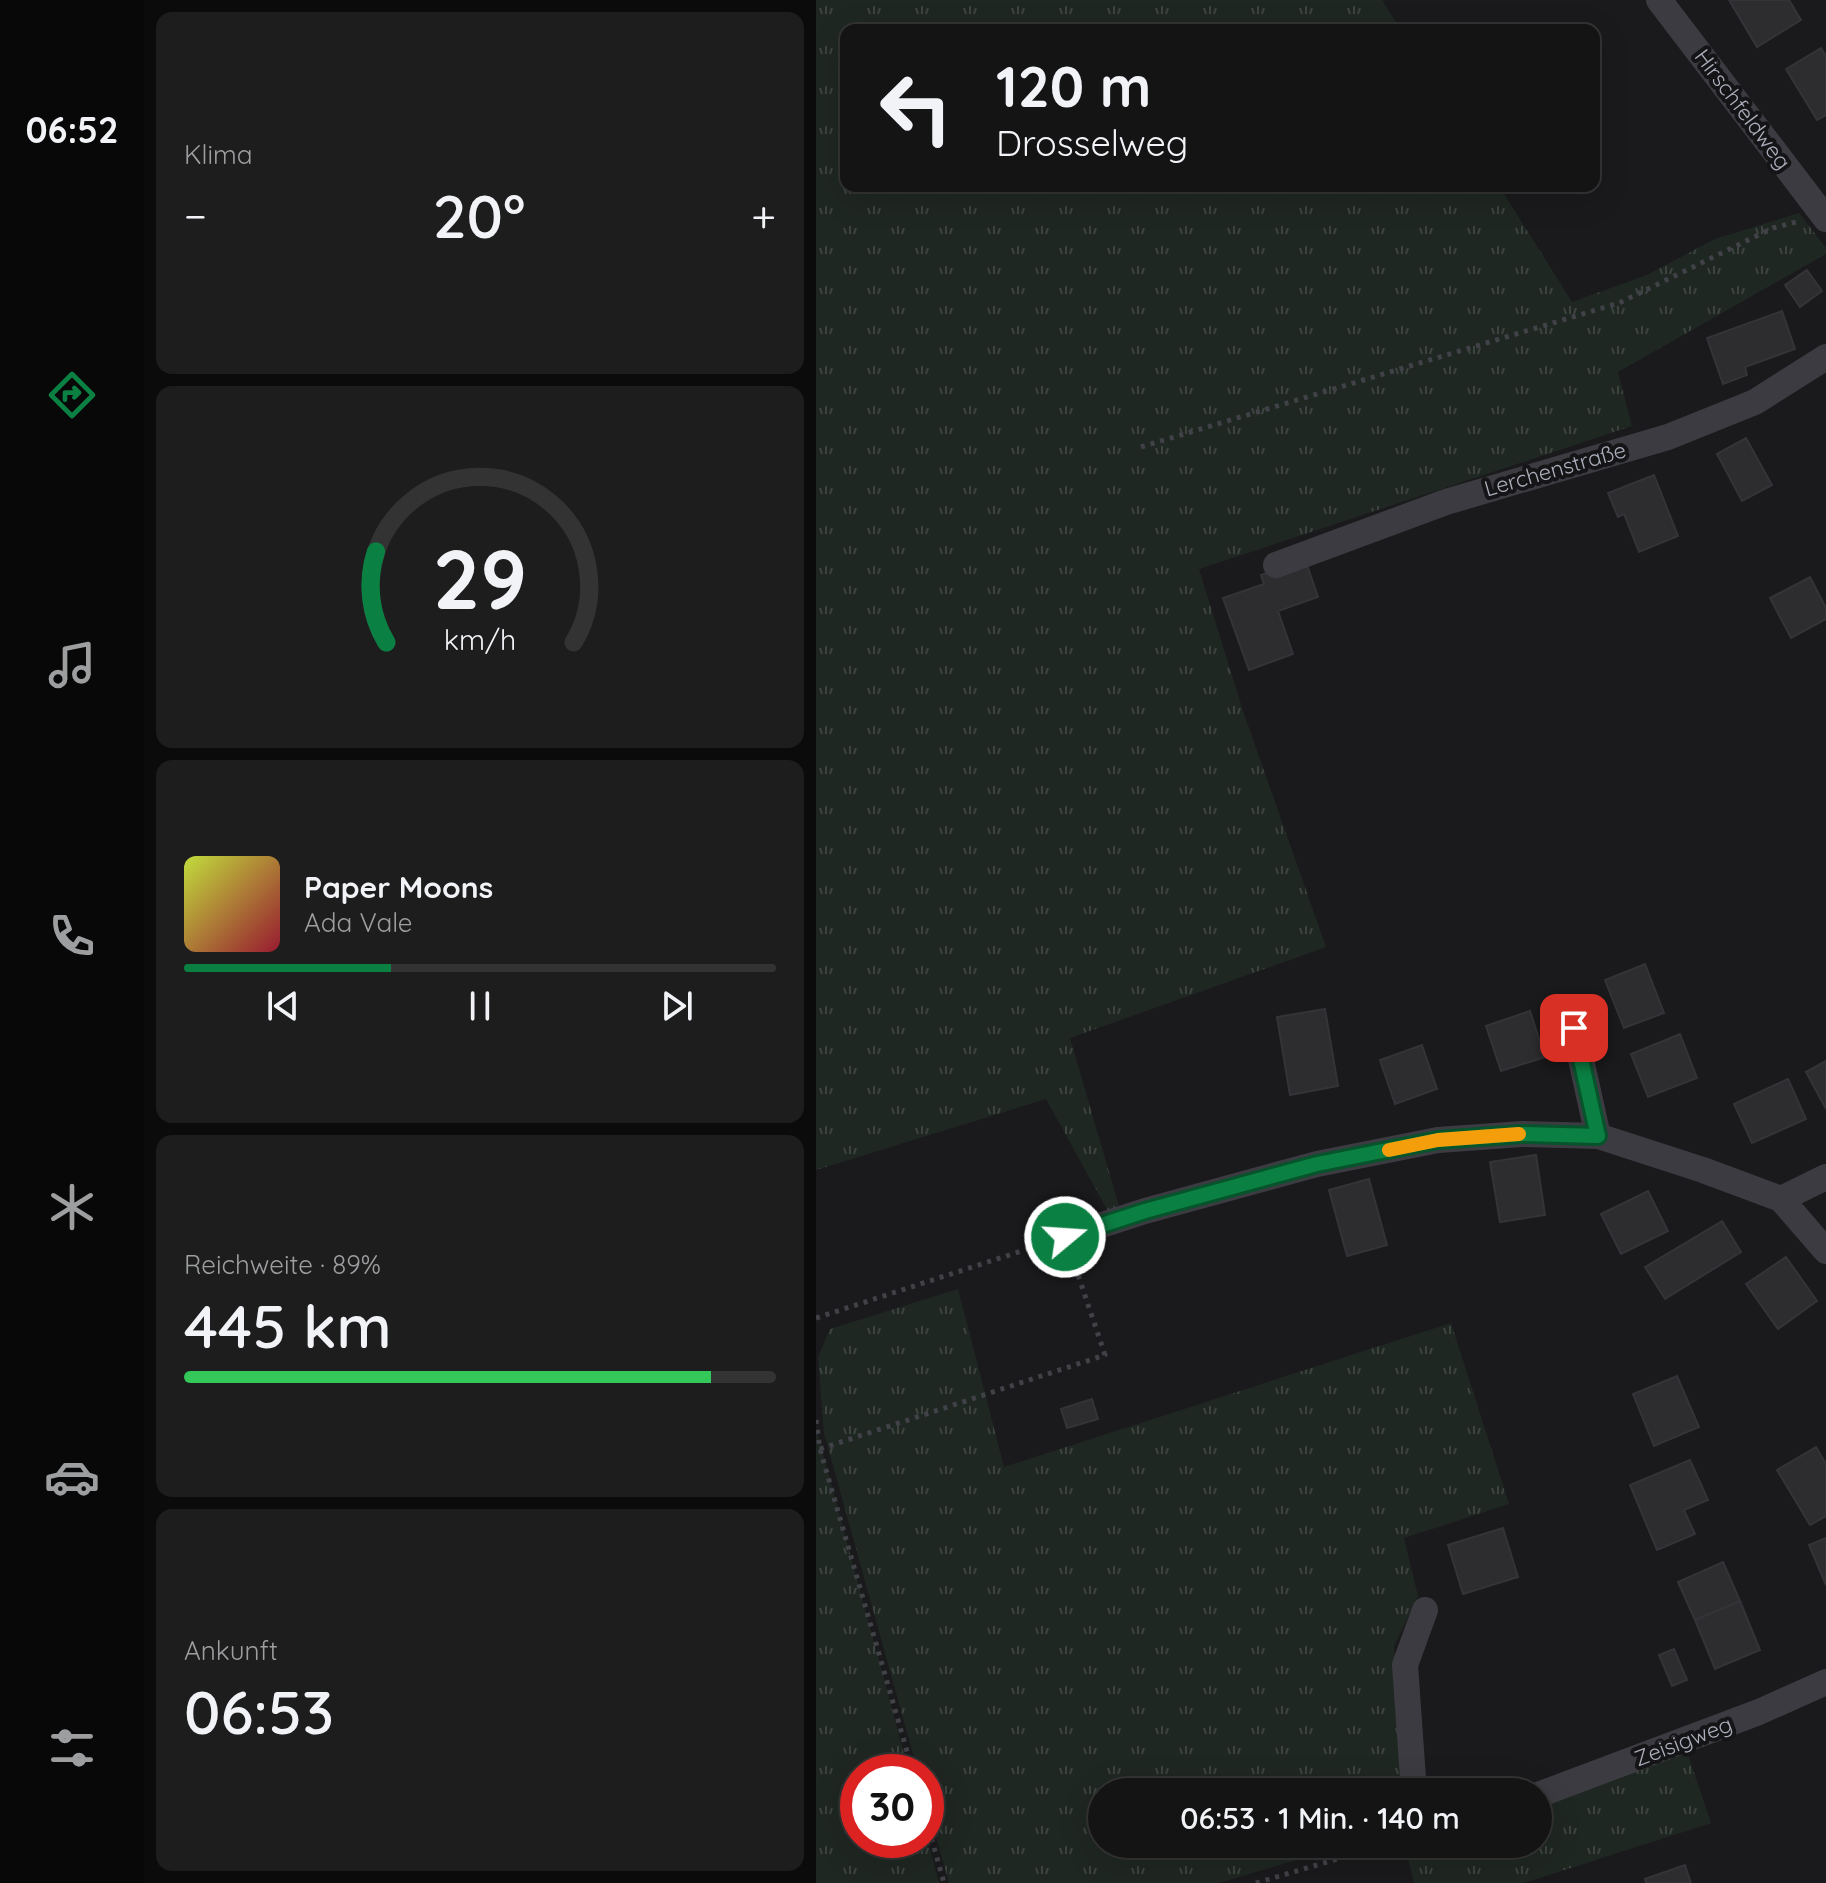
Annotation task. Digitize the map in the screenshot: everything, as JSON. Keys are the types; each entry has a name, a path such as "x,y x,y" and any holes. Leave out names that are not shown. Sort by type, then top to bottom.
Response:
{"street":[{"name":"Hirschfeldweg","path":"1659,0 1825,217"},
{"name":"Lerchenstraße","path":"1276,565 1446,502 1668,437 1755,402 1826,357"},
{"path":"1574,1028 1598,1136"},
{"path":"1065,1237 1145,1211 1317,1164 1438,1140 1522,1134 1598,1136 1781,1199 1826,1251"},
{"path":"1781,1199 1826,1177"},
{"path":"1413,1778 1405,1665 1425,1610"},
{"name":"Zeisigweg","path":"1552,1790 1759,1712 1826,1682"}],"path":[{"path":"1141,447 1619,303 1773,228 1825,217"},
{"path":"816,1318 1065,1237 1105,1355 820,1449"},
{"path":"816,1420 820,1449 908,1754"},
{"path":"937,1858 944,1883"},
{"path":"1256,1883 1341,1858"}],"green space":[{"path":"816,0 1382,0 1397,24 840,24 840,192 1503,192 1572,302 1647,275 1715,239 1799,213 1826,248 1826,254 1618,372 1632,426 1199,569 1243,711 1326,947 1070,1038 1120,1210 1109,1213 1046,1099 816,1170"},
{"path":"958,1289 1004,1467 1451,1323 1509,1504 1404,1538 1418,1596 1394,1646 1403,1778 1088,1778 1088,1858 1303,1858 1219,1883 949,1883 942,1858 944,1754 913,1754 824,1433 818,1357 830,1329"},
{"path":"816,1428 904,1754 840,1754 840,1858 932,1858 939,1883 816,1883"},
{"path":"1685,1746 1711,1823 1524,1883 1414,1883 1408,1858 1552,1858 1552,1794"}],"building":[{"path":"1729,0 1789,0 1801,20 1757,47"},
{"path":"1821,48 1826,56 1826,115 1817,120 1786,69"},
{"path":"1807,270 1822,291 1800,307 1785,285"},
{"path":"1782,311 1795,349 1745,367 1747,375 1723,384 1707,338"},
{"path":"1746,438 1772,485 1742,501 1717,454"},
{"path":"1654,475 1678,536 1639,552 1624,514 1618,517 1608,493"},
{"path":"1305,559 1318,597 1278,611 1293,654 1249,670 1223,598 1264,584 1261,575"},
{"path":"1810,577 1826,608 1826,619 1791,638 1770,598"},
{"path":"1645,964 1664,1013 1624,1028 1605,980"},
{"path":"1325,1009 1338,1086 1290,1095 1277,1017"},
{"path":"1530,1011 1545,1057 1501,1071 1486,1026"},
{"path":"1680,1034 1697,1078 1648,1097 1631,1054"},
{"path":"1422,1045 1437,1089 1395,1104 1380,1060"},
{"path":"1826,1061 1826,1109 1806,1072"},
{"path":"1788,1079 1806,1119 1752,1143 1734,1104"},
{"path":"1536,1155 1545,1215 1500,1222 1490,1162"},
{"path":"1369,1179 1387,1245 1347,1256 1329,1190"},
{"path":"1648,1191 1668,1231 1621,1254 1601,1214"},
{"path":"1722,1221 1741,1252 1665,1299 1645,1267"},
{"path":"1786,1257 1817,1301 1778,1329 1746,1284"},
{"path":"1677,1376 1699,1427 1654,1446 1633,1394"},
{"path":"1092,1399 1098,1419 1067,1428 1061,1409"},
{"path":"1816,1447 1826,1464 1826,1516 1810,1525 1777,1470"},
{"path":"1690,1460 1708,1500 1684,1510 1695,1534 1657,1550 1630,1485"},
{"path":"1503,1528 1518,1577 1463,1594 1448,1545"},
{"path":"1826,1538 1826,1585 1809,1545"},
{"path":"1723,1562 1740,1601 1695,1620 1678,1582"},
{"path":"1740,1601 1760,1650 1715,1669 1695,1620"},
{"path":"1674,1649 1687,1680 1672,1686 1659,1655"},
{"path":"1685,1865 1691,1883 1646,1883 1645,1879"}],"slow traffic":[{"path":"1389,1150 1438,1140 1519,1134"}],"route":[{"path":"1065,1237 1145,1211 1317,1164 1438,1140 1522,1134 1598,1136 1574,1028"}]}
